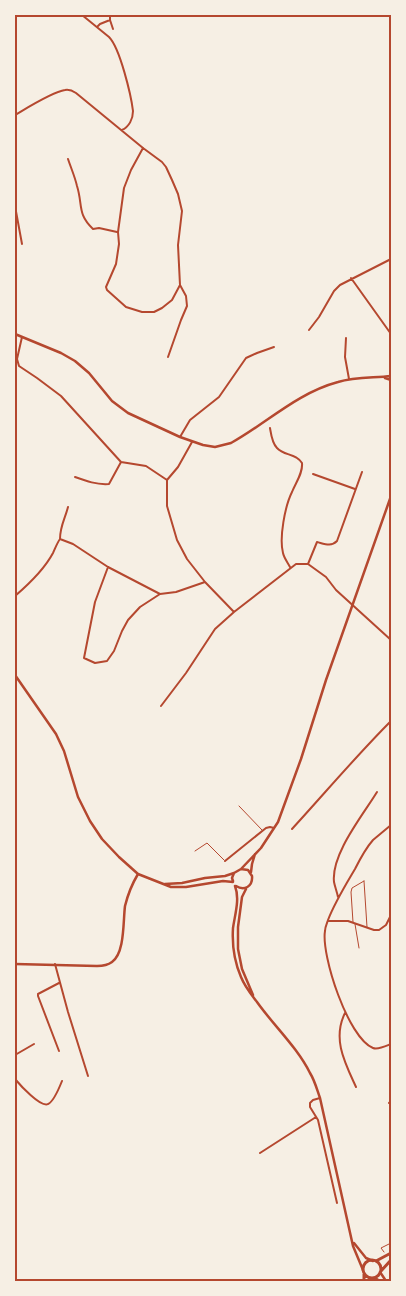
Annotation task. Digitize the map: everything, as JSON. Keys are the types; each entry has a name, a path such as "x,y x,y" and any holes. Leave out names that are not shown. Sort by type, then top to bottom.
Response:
{"main road":[{"path":"15,334 70,358 84,368 108,397 122,408 180,437 192,442 215,447 231,443 301,397 325,386 349,379 391,376"},
{"path":"384,377 391,380"},
{"path":"164,884 234,873 241,869 255,854 274,828 301,759 352,604 391,496"},
{"path":"15,675 56,734 64,751 76,792 90,821 102,839 119,857 138,874 171,887 223,881 233,882"},
{"path":"253,996 240,962 237,937 242,897 252,881 251,872 255,854"},
{"path":"241,869 251,872"},
{"path":"234,873 232,878 236,886 241,889 247,888"},
{"path":"15,964 104,966 113,961 119,953 126,906 132,884 138,874"},
{"path":"236,886 238,896 233,929 234,952 242,980 248,991 303,1060 311,1074 320,1098 356,1254 366,1276 380,1281"},
{"path":"353,1242 366,1258 380,1265 386,1281"},
{"path":"364,1281 366,1264 391,1253"},
{"path":"372,1279 378,1276 391,1260"}],"street":[{"path":"82,15 98,26 112,40 116,47 132,104 132,118 122,130"},
{"path":"110,15 113,28"},
{"path":"98,26 110,20"},
{"path":"15,115 44,98 68,89 76,93 166,167 178,194 182,212 178,245 180,286 186,296 187,306 168,357"},
{"path":"143,148 126,182 121,204 116,264 106,287 126,307 142,312 154,312 172,300 180,286"},
{"path":"68,160 78,186 81,210 86,222 93,229 99,228 118,232"},
{"path":"15,206 22,244"},
{"path":"309,330 340,285 391,259"},
{"path":"351,278 391,334"},
{"path":"22,337 17,359 19,366 61,396 121,462 146,466 167,480"},
{"path":"346,338 345,357 349,379"},
{"path":"180,437 190,420 219,397 246,358 274,348"},
{"path":"270,428 277,448 300,459 302,463 301,473 291,493 282,534 283,555 290,568"},
{"path":"192,442 178,467 167,480 167,506 177,540 187,559 205,582 234,612"},
{"path":"75,477 92,483 108,484 121,462"},
{"path":"308,564 317,542 329,545 337,541 362,472"},
{"path":"313,474 356,489"},
{"path":"15,596 42,569 52,554 60,538 61,525 68,507"},
{"path":"60,538 73,544 108,567 160,594"},
{"path":"161,706 186,673 211,634 234,612 290,568 300,563 308,564 326,577 336,590 391,639"},
{"path":"108,567 95,602 84,658 95,663 107,661 114,651 122,630 131,615 140,607 160,594 176,592 205,582"},
{"path":"292,829 361,751 391,722"},
{"path":"338,897 334,881 341,848 377,792"},
{"path":"391,826 372,841 362,856 338,897 325,929 326,954 338,997 345,1013 361,1038 373,1048 391,1044"},
{"path":"225,860 263,830 269,827 274,828"},
{"path":"328,921 343,921 379,930 386,925 391,915"},
{"path":"55,964 88,1076"},
{"path":"60,983 38,994 60,1051"},
{"path":"345,1013 341,1021 339,1036 341,1048 356,1087"},
{"path":"15,1055 34,1044"},
{"path":"15,1079 43,1105 48,1105 51,1102 62,1081"},
{"path":"320,1098 312,1100 310,1106 316,1116 323,1138 337,1202"},
{"path":"260,1154 316,1116"}],"lane":[{"path":"239,806 263,830"},
{"path":"195,851 208,843 225,860"},
{"path":"359,948 351,892 352,888 364,881 367,928"}],"path":[{"path":"385,1253 381,1248 391,1243"}]}
